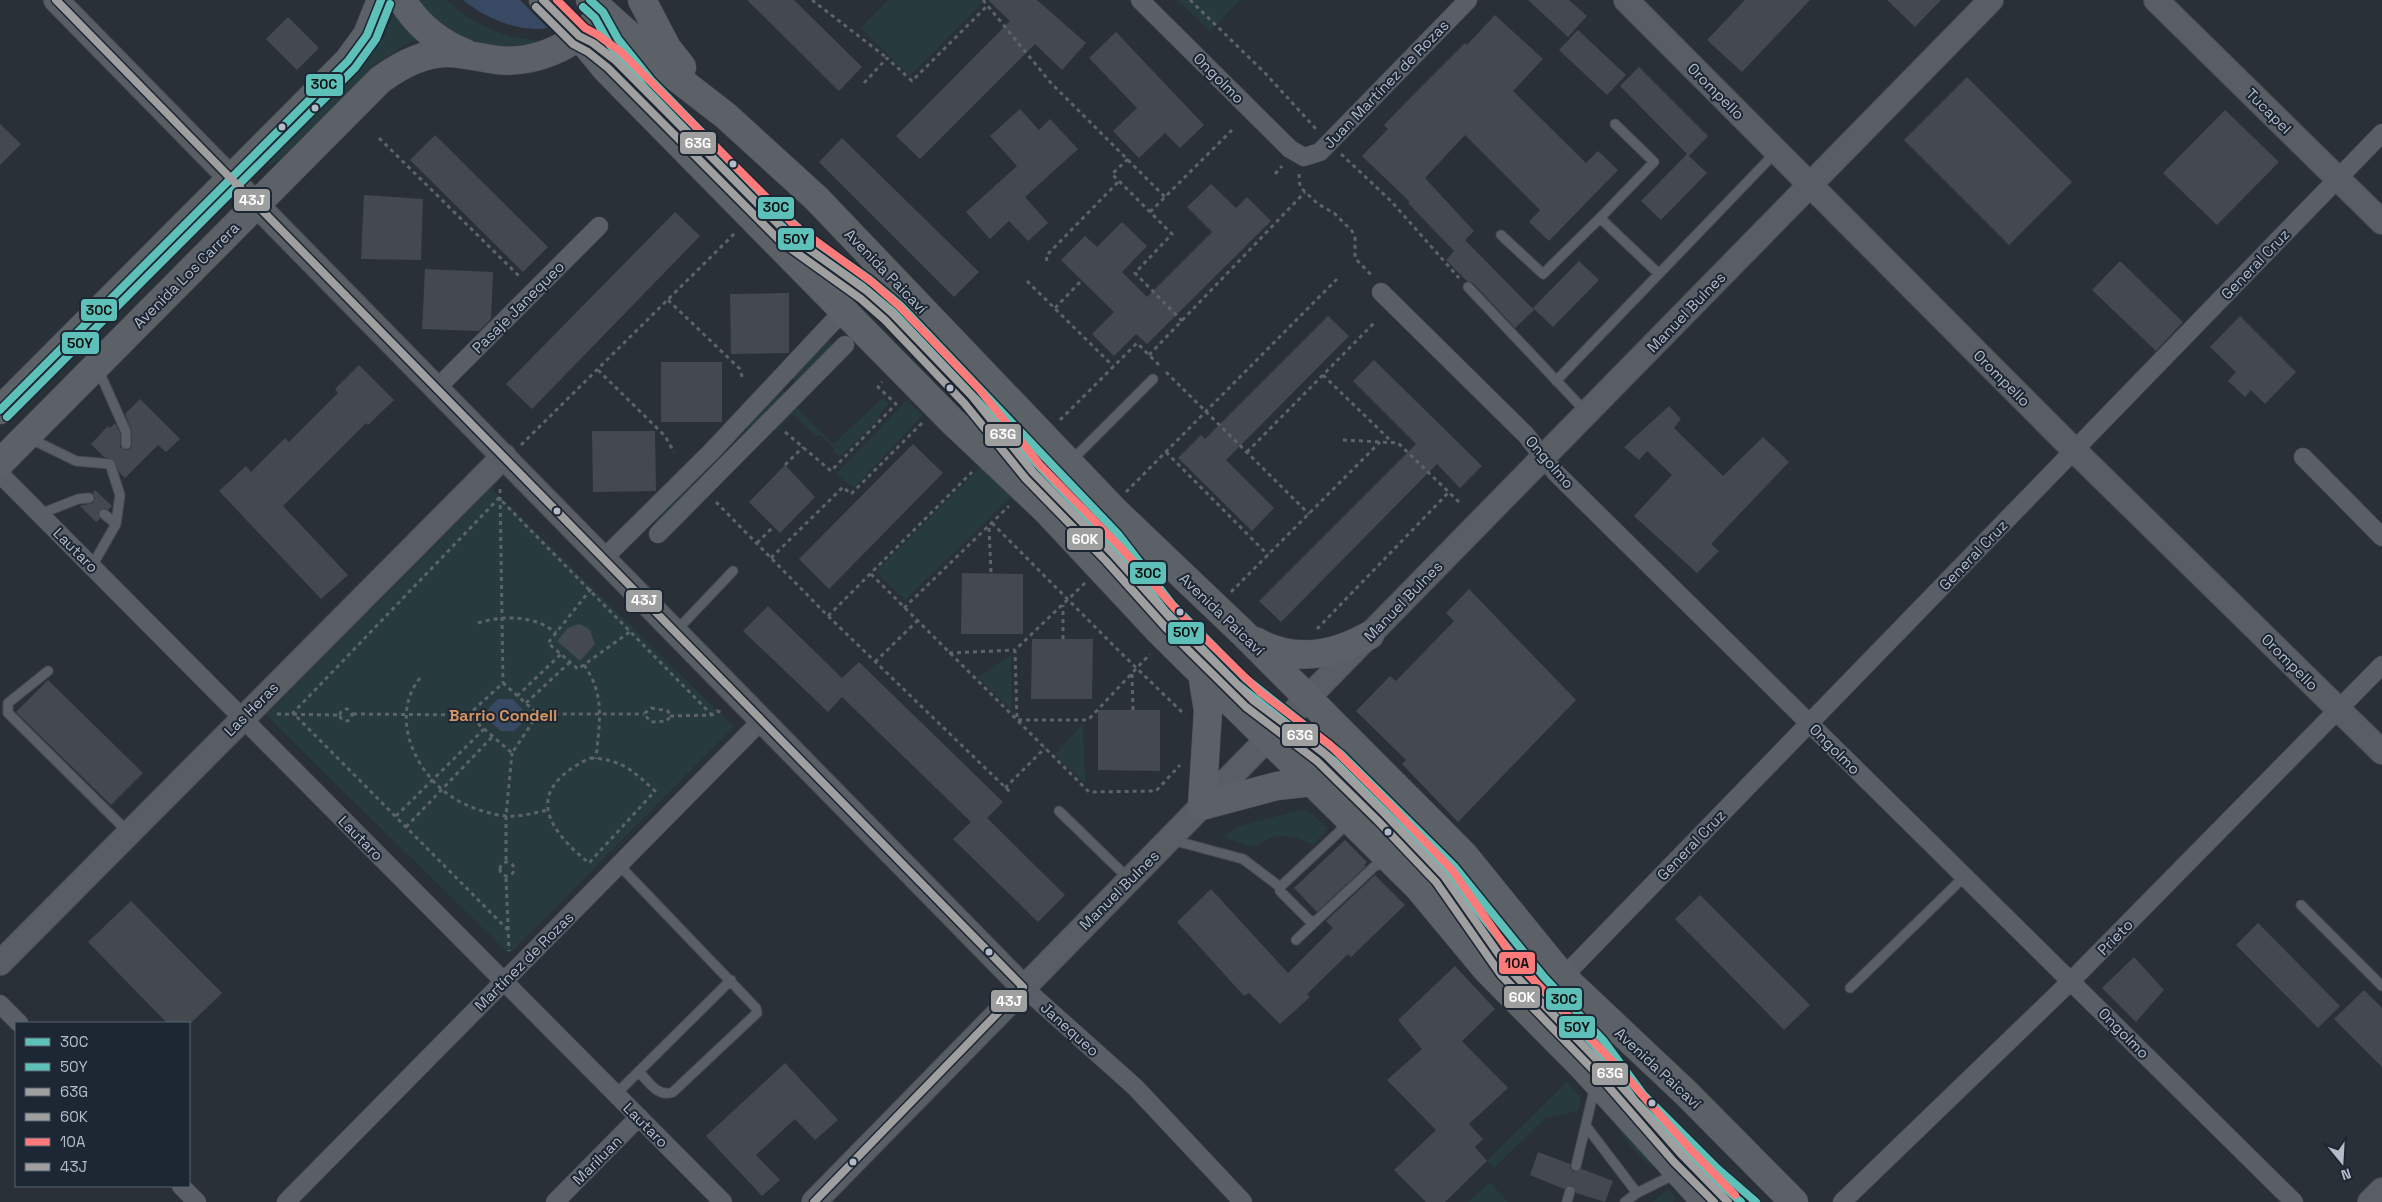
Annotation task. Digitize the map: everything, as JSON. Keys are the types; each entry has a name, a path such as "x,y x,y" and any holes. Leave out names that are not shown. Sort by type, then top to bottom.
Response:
{"main road":[{"path":"0,410 230,177 348,61 367,35 381,0"},
{"path":"402,0 417,20 434,36 454,48 476,57"},
{"name":"Avenida Paicaví","path":"543,0 579,36 606,69 952,421 1047,510 1202,673 1287,718 1464,856 1564,977 1686,1094 1794,1202"},
{"path":"642,0 667,48 726,116"},
{"name":"Avenida Los Carrera","path":"0,463 97,367 370,88 391,72 416,60 431,56 447,53 500,60 535,57 558,49 579,36 601,4"},
{"name":"Avenida Paicaví","path":"601,4 677,78 726,116 817,199 990,378 1056,460 1244,634 1287,718 1313,782 1339,829 1431,902 1493,976 1596,1081 1706,1202"},
{"path":"1244,634 1279,651 1303,656 1341,650 1370,635"},
{"path":"1202,673 1208,711 1202,806 1277,786 1313,782"}],"street":[{"name":"Janequeo","path":"56,0 257,203 1023,987 1135,1087 1243,1202"},
{"name":"Ongolmo","path":"1140,0 1298,156"},
{"name":"Juan Martínez de Rozas","path":"1298,156 1309,156 1320,152 1468,0"},
{"name":"Orompello","path":"1626,0 1809,186 2074,450 2382,752"},
{"name":"Manuel Bulnes","path":"814,1202 1991,0"},
{"name":"Tucapel","path":"2156,0 2382,222"},
{"name":"General Cruz","path":"1564,977 2382,133"},
{"name":"Pasaje Janequeo","path":"437,388 599,226"},
{"name":"Ongolmo","path":"1381,292 1526,435 1555,472 2294,1202"},
{"path":"604,558 712,451 844,310"},
{"path":"658,534 845,345"},
{"name":"Las Heras","path":"0,963 504,456"},
{"path":"2302,457 2382,537"},
{"name":"Lautaro","path":"0,474 722,1202"},
{"name":"Prieto","path":"1842,1202 2071,982 2382,665"},
{"name":"Martínez de Rozas","path":"286,1202 762,720"},
{"path":"0,1004 18,1022"},
{"name":"Mariluan","path":"555,1202 639,1117"},
{"path":"182,1187 197,1202"},
{"path":"2370,1202 2382,1190"}],"lane":[{"path":"601,4 618,39 651,80 766,198 806,235 868,279 900,305 1056,460 1118,534 1172,604 1245,678 1335,763 1433,863 1509,969 1608,1070 1682,1155 1728,1202"},
{"path":"579,36 593,43 615,60 787,233 867,291 892,313 972,396 1033,472 1113,554 1164,612 1253,700 1287,718 1358,769 1454,866 1544,978 1603,1040 1643,1094 1718,1169 1756,1202"},
{"path":"1501,235 1543,274 1654,162 1615,124"},
{"path":"1556,381 1776,152"},
{"path":"1600,218 1659,274"},
{"path":"1468,287 1587,413"},
{"path":"97,367 126,432 126,444"},
{"path":"1056,460 1153,379"},
{"path":"27,436 76,461 110,464 120,495 116,524 92,566"},
{"path":"40,514 78,499 88,498"},
{"path":"104,514 116,524"},
{"path":"676,632 733,571"},
{"path":"48,671 8,703 8,713 129,833"},
{"path":"1059,811 1129,879"},
{"path":"1339,829 1339,845"},
{"path":"1280,887 1339,829"},
{"path":"1169,839 1243,859 1280,887 1280,891 1310,921 1316,921"},
{"path":"1318,851 1325,859"},
{"path":"1296,940 1316,921 1324,908 1383,863"},
{"path":"619,864 753,1002 757,1013 672,1092 666,1095 660,1093 639,1072"},
{"path":"1305,864 1312,871"},
{"path":"1292,876 1299,883"},
{"path":"1850,988 1964,877"},
{"path":"2301,905 2382,986"},
{"path":"616,1094 731,980"},
{"path":"1576,1166 1596,1081"},
{"path":"1586,1126 1637,1193"},
{"path":"1625,1202 1637,1193 1678,1172"},
{"path":"1567,1202 1570,1190"}],"path":[{"path":"812,0 886,58 912,81 988,5"},
{"path":"982,0 1051,83 1166,197"},
{"path":"864,83 886,58"},
{"path":"1150,212 1232,130"},
{"path":"379,138 534,291"},
{"path":"1298,156 1300,186 1318,204 1334,212 1352,231 1355,238 1354,258 1374,278 1381,292"},
{"path":"1128,159 1112,174 1172,234 1135,273 1182,321"},
{"path":"1047,261 1046,256 1119,181"},
{"path":"1149,355 1305,192"},
{"path":"468,715 502,683 500,498 504,456 523,444 752,217"},
{"path":"1123,495 1337,279"},
{"path":"1055,308 1082,280"},
{"path":"1028,281 1113,366"},
{"path":"668,300 740,369 743,380"},
{"path":"1247,452 1374,323"},
{"path":"1057,423 1137,343 1309,514"},
{"path":"598,370 665,436 674,452"},
{"path":"1323,375 1392,442"},
{"path":"785,432 831,471 896,404 878,387 884,380"},
{"path":"771,558 844,487 851,494 928,417"},
{"path":"1343,440 1398,443 1460,503"},
{"path":"1227,596 1380,442"},
{"path":"785,466 803,447"},
{"path":"1166,452 1268,555"},
{"path":"828,616 978,466"},
{"path":"703,489 828,616 1011,793"},
{"path":"1316,630 1449,492"},
{"path":"500,498 712,715"},
{"path":"294,713 500,498"},
{"path":"904,608 989,528 1013,502"},
{"path":"992,523 1190,720"},
{"path":"757,543 774,526"},
{"path":"989,528 992,573"},
{"path":"871,574 1089,792 1156,791 1183,762"},
{"path":"949,653 1015,650 1089,578"},
{"path":"591,589 548,643 578,669 631,631"},
{"path":"1063,605 1063,639"},
{"path":"478,622 502,618 533,620 556,634"},
{"path":"875,662 917,621"},
{"path":"1015,650 1017,720"},
{"path":"1017,720 1088,720 1152,652"},
{"path":"517,696 561,654"},
{"path":"526,703 570,662"},
{"path":"584,665 595,685 600,714 601,728 596,759"},
{"path":"1132,674 1132,710"},
{"path":"420,678 410,694 406,715 408,734 419,763 433,779 451,796 470,806 506,816 548,810"},
{"path":"502,683 538,714 644,714 651,708 658,708 668,710 670,716"},
{"path":"242,718 294,713 338,715 345,710 353,714 468,715 512,753"},
{"path":"670,716 712,715 717,711 726,713"},
{"path":"294,713 508,930"},
{"path":"338,715 344,721 352,718 353,714"},
{"path":"504,981 509,954 506,878 501,873 502,862 506,860 506,816 512,753 538,714"},
{"path":"644,714 651,722 658,723 667,721 670,716"},
{"path":"396,816 484,729"},
{"path":"406,827 493,736"},
{"path":"1005,788 1044,748"},
{"path":"590,758 596,759 618,762 633,771 655,791 588,862 567,845 557,833 548,810 548,798 561,775 590,758"},
{"path":"506,860 512,862 513,870 512,875 506,878"}],"green space":[{"path":"420,0 446,0 467,17 489,29 510,36 538,41 504,46 472,41 443,25"},
{"path":"889,0 979,0 982,3 910,76 861,28"},
{"path":"1177,0 1240,0 1210,31"},
{"path":"395,12 424,37 406,44 375,65 280,159 266,168 280,146 370,54 384,36"},
{"path":"826,338 835,348 798,385 789,375"},
{"path":"780,385 787,395 752,434 742,425"},
{"path":"883,398 889,404 879,415 879,419 840,457 833,452 835,449 820,435 817,437 792,414 776,431 771,426 793,404 833,444"},
{"path":"907,400 923,415 854,488 836,474"},
{"path":"983,465 1013,495 905,600 876,572"},
{"path":"688,479 696,489 659,527 651,518"},
{"path":"491,488 734,727 509,954 266,715"},
{"path":"1011,655 1012,711 978,677"},
{"path":"1083,723 1085,783 1055,755"},
{"path":"1301,810 1312,814 1328,829 1313,845 1290,836 1277,836 1254,847 1223,837 1236,827"},
{"path":"1567,1082 1581,1097 1578,1111 1545,1118 1494,1168 1487,1161"},
{"path":"1614,1120 1659,1168 1647,1162 1633,1149"},
{"path":"1490,1182 1508,1202 1468,1202"},
{"path":"1668,1189 1676,1198 1673,1202 1653,1202"}],"water":[{"path":"463,0 520,0 548,28 526,28 503,23 481,13"},
{"path":"498,699 513,699 522,709 524,721 514,731 501,731 489,721 488,709"}],"building":[{"path":"747,0 794,0 862,67 839,91"},
{"path":"988,0 1037,0 1086,43 1062,70 1035,44 920,159 896,136 1010,21"},
{"path":"1528,0 1569,0 1587,16 1568,37"},
{"path":"1745,0 1810,0 1742,72 1707,40"},
{"path":"1887,0 1941,0 1915,27"},
{"path":"1495,15 1543,59 1513,91 1586,163 1598,151 1618,170 1549,241 1529,222 1540,210 1465,135 1425,178 1474,231 1465,240 1534,310 1515,328 1473,283 1467,281 1446,260 1454,251 1408,203 1410,202 1362,156 1388,129 1384,125 1465,43 1467,45"},
{"path":"288,17 319,48 297,70 266,39"},
{"path":"1578,30 1626,75 1607,95 1559,50"},
{"path":"1116,32 1204,125 1180,148 1165,133 1139,158 1113,131 1137,108 1089,58"},
{"path":"1639,67 1708,136 1689,156 1620,86"},
{"path":"1967,77 2072,182 2009,245 1904,140"},
{"path":"1020,109 1039,130 1050,119 1078,149 1025,197 1048,223 1028,241 1009,221 990,239 966,212 1017,166 990,136"},
{"path":"2225,110 2279,162 2217,225 2163,173"},
{"path":"0,124 21,144 0,165"},
{"path":"435,135 548,247 523,272 410,160"},
{"path":"842,138 979,272 954,297 819,162"},
{"path":"1687,154 1707,173 1661,220 1641,201"},
{"path":"1211,184 1236,208 1247,197 1271,221 1147,344 1136,334 1114,356 1092,334 1114,312 1061,260 1085,236 1097,247 1122,222 1147,246 1122,272 1147,297 1212,232 1187,207"},
{"path":"364,195 423,199 421,260 361,259"},
{"path":"675,212 700,236 532,409 506,384"},
{"path":"1579,261 1599,280 1553,327 1533,308"},
{"path":"2120,261 2183,322 2156,351 2092,290"},
{"path":"425,269 493,272 491,319 479,331 422,329"},
{"path":"789,293 789,353 731,354 730,294"},
{"path":"1328,316 1349,336 1226,460 1274,508 1252,531 1178,458 1201,435 1205,439"},
{"path":"2240,316 2296,372 2265,404 2251,390 2245,397 2228,381 2236,372 2210,347"},
{"path":"1374,360 1482,466 1460,488 1437,464 1281,622 1259,601 1416,444 1353,381"},
{"path":"661,362 722,362 722,422 661,422"},
{"path":"359,365 394,400 368,425 366,423 283,506 348,575 321,599 219,491 246,466 251,472 285,438 289,442 338,393 335,389"},
{"path":"140,399 180,439 166,452 158,445 125,478 119,472 114,460 104,457 91,444 108,426 110,428 115,423 120,433 120,447 126,450 130,449 132,432 125,414"},
{"path":"1669,406 1681,419 1674,428 1723,476 1763,437 1789,462 1711,544 1719,551 1697,573 1634,516 1672,475 1647,451 1639,460 1624,447"},
{"path":"592,431 655,431 656,491 593,492"},
{"path":"913,444 943,473 829,589 799,559"},
{"path":"785,465 815,497 780,533 749,502"},
{"path":"95,490 112,506 108,510 105,508 100,510 98,513 100,519 96,522 80,506 93,503 95,498 93,493"},
{"path":"962,573 1023,574 1023,634 961,634"},
{"path":"1469,589 1576,700 1458,822 1402,764 1406,760 1356,711 1390,676 1396,681 1454,621 1446,613"},
{"path":"768,606 842,678 859,662 1003,802 987,818 1065,895 1038,922 953,839 971,822 842,697 828,712 743,631"},
{"path":"578,624 590,630 595,644 580,661 557,641 568,628"},
{"path":"1032,639 1093,639 1092,699 1031,699"},
{"path":"48,680 143,773 111,805 16,712"},
{"path":"1098,710 1160,710 1160,771 1098,770"},
{"path":"1345,840 1367,862 1364,865 1366,866 1317,912 1294,888"},
{"path":"1375,875 1405,905 1351,957 1348,954 1307,994 1310,997 1280,1024 1249,993 1244,996 1177,922 1211,889 1288,973 1333,928 1326,921"},
{"path":"1700,895 1810,1005 1784,1030 1675,919"},
{"path":"131,901 222,993 191,1023 166,1022 88,942"},
{"path":"2258,923 2340,1006 2318,1028 2236,945"},
{"path":"2134,957 2164,990 2136,1022 2102,988"},
{"path":"1455,966 1495,1009 1462,1041 1508,1088 1469,1124 1483,1139 1475,1147 1487,1161 1445,1202 1426,1202 1394,1170 1436,1130 1387,1080 1422,1049 1398,1020"},
{"path":"2364,990 2382,1008 2382,1067 2334,1019"},
{"path":"785,1063 838,1120 815,1140 795,1119 756,1155 780,1180 762,1196 706,1136"},
{"path":"1538,1152 1570,1164 1570,1168 1574,1172 1582,1169 1613,1181 1605,1202 1576,1193 1572,1185 1564,1189 1530,1175"}],"transit line":[{"name":"43J","path":"56,0 1023,987 814,1202"},
{"name":"30C","path":"0,410 348,61 367,35 381,0"},
{"name":"63G","path":"543,0 579,36 593,43 615,60 787,233 867,291 892,313 972,396 1033,472 1113,554 1174,622 1253,700 1324,753 1444,876 1509,969 1608,1071 1682,1155 1728,1202"},
{"name":"10A","path":"557,0 585,28 622,53 794,225 873,283 899,306 979,389 1040,465 1120,547 1181,615 1260,692 1330,745 1452,870 1517,963 1615,1064 1689,1148 1735,1195"},
{"name":"30C","path":"590,0 603,12 618,39 651,80 766,198 806,235 869,279 900,305 1118,534 1172,604 1245,678 1342,755 1454,866 1544,977 1603,1040 1643,1094 1718,1169 1756,1202"},
{"name":"50Y","path":"7,417 355,68 376,39 390,4"},
{"name":"60K","path":"536,7 573,44 588,52 608,68 780,241 861,299 885,320 964,403 1026,479 1106,561 1167,629 1246,707 1317,761 1436,882 1501,975 1601,1078 1674,1162 1714,1202"},
{"name":"50Y","path":"583,7 595,18 610,45 644,87 759,205 800,243 863,287 893,312 1110,541 1165,611 1238,685 1335,762 1447,873 1536,983 1595,1046 1635,1101 1711,1176 1741,1202"}],"district":[{"name":"Barrio Condell","path":"503,715"}]}
